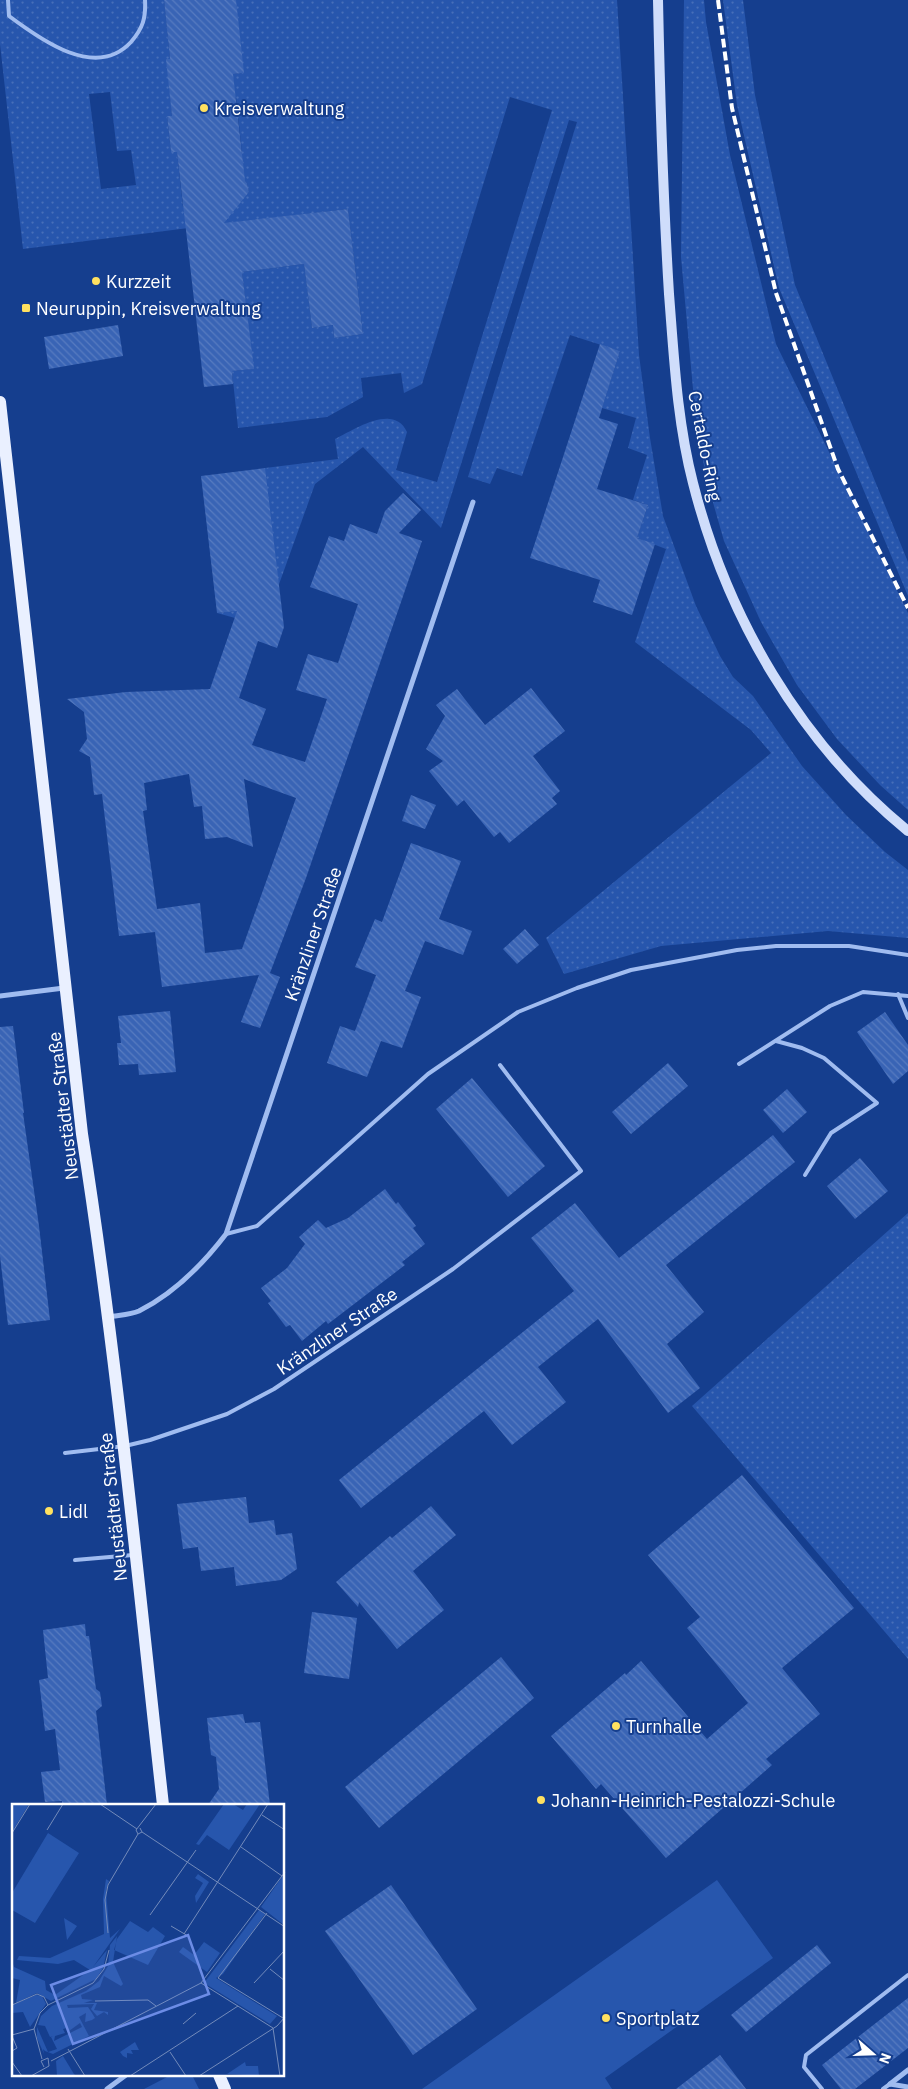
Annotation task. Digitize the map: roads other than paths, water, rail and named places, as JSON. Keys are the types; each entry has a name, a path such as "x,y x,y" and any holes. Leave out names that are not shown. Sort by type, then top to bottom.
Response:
{"main road":[{"name":"Certaldo-Ring","path":"658,0 661,149 674,357 682,426 692,482 710,542 741,617 780,686 801,718 865,792 908,831"},
{"name":"Neustädter Straße","path":"0,402 82,1134 125,1446 135,1555 163,1804"},
{"path":"219,2076 225,2089"}],"street":[{"name":"Kränzliner Straße","path":"108,1317 137,1312 159,1298 208,1257 226,1234 473,502"},
{"path":"0,996 67,987"},
{"path":"890,2084 908,2070"},
{"path":"108,2089 125,2076"},
{"path":"890,2084 908,2087"}],"lane":[{"path":"8,0 9,16 33,34 69,52 85,57 98,58 124,50 138,34 146,16 145,0"},
{"path":"226,1234 258,1226 428,1074 518,1012 577,988 631,970 737,950 776,946 849,946 908,955"},
{"path":"739,1064 830,1006 863,992 908,996"},
{"path":"898,994 908,1018"},
{"path":"776,1041 802,1048 824,1058 877,1103 831,1134 804,1175"},
{"name":"Kränzliner Straße","path":"125,1446 150,1440 226,1414 274,1388 453,1269 581,1171 500,1066"},
{"path":"65,1453 125,1446"},
{"path":"75,1560 135,1555"},
{"path":"822,2089 804,2067 806,2055 908,1975"},
{"path":"883,2089 890,2084"}],"railway":[{"path":"718,0 732,108 776,293 838,469 908,608"}],"place":[{"name":"Kreisverwaltung","path":"204,108"},
{"name":"Kurzzeit","path":"96,281"},
{"name":"Neuruppin, Kreisverwaltung","path":"26,308"},
{"name":"Lidl","path":"49,1511"},
{"name":"Turnhalle","path":"616,1726"},
{"name":"Johann-Heinrich-Pestalozzi-Schule","path":"541,1800"},
{"name":"Sportplatz","path":"606,2018"}]}
